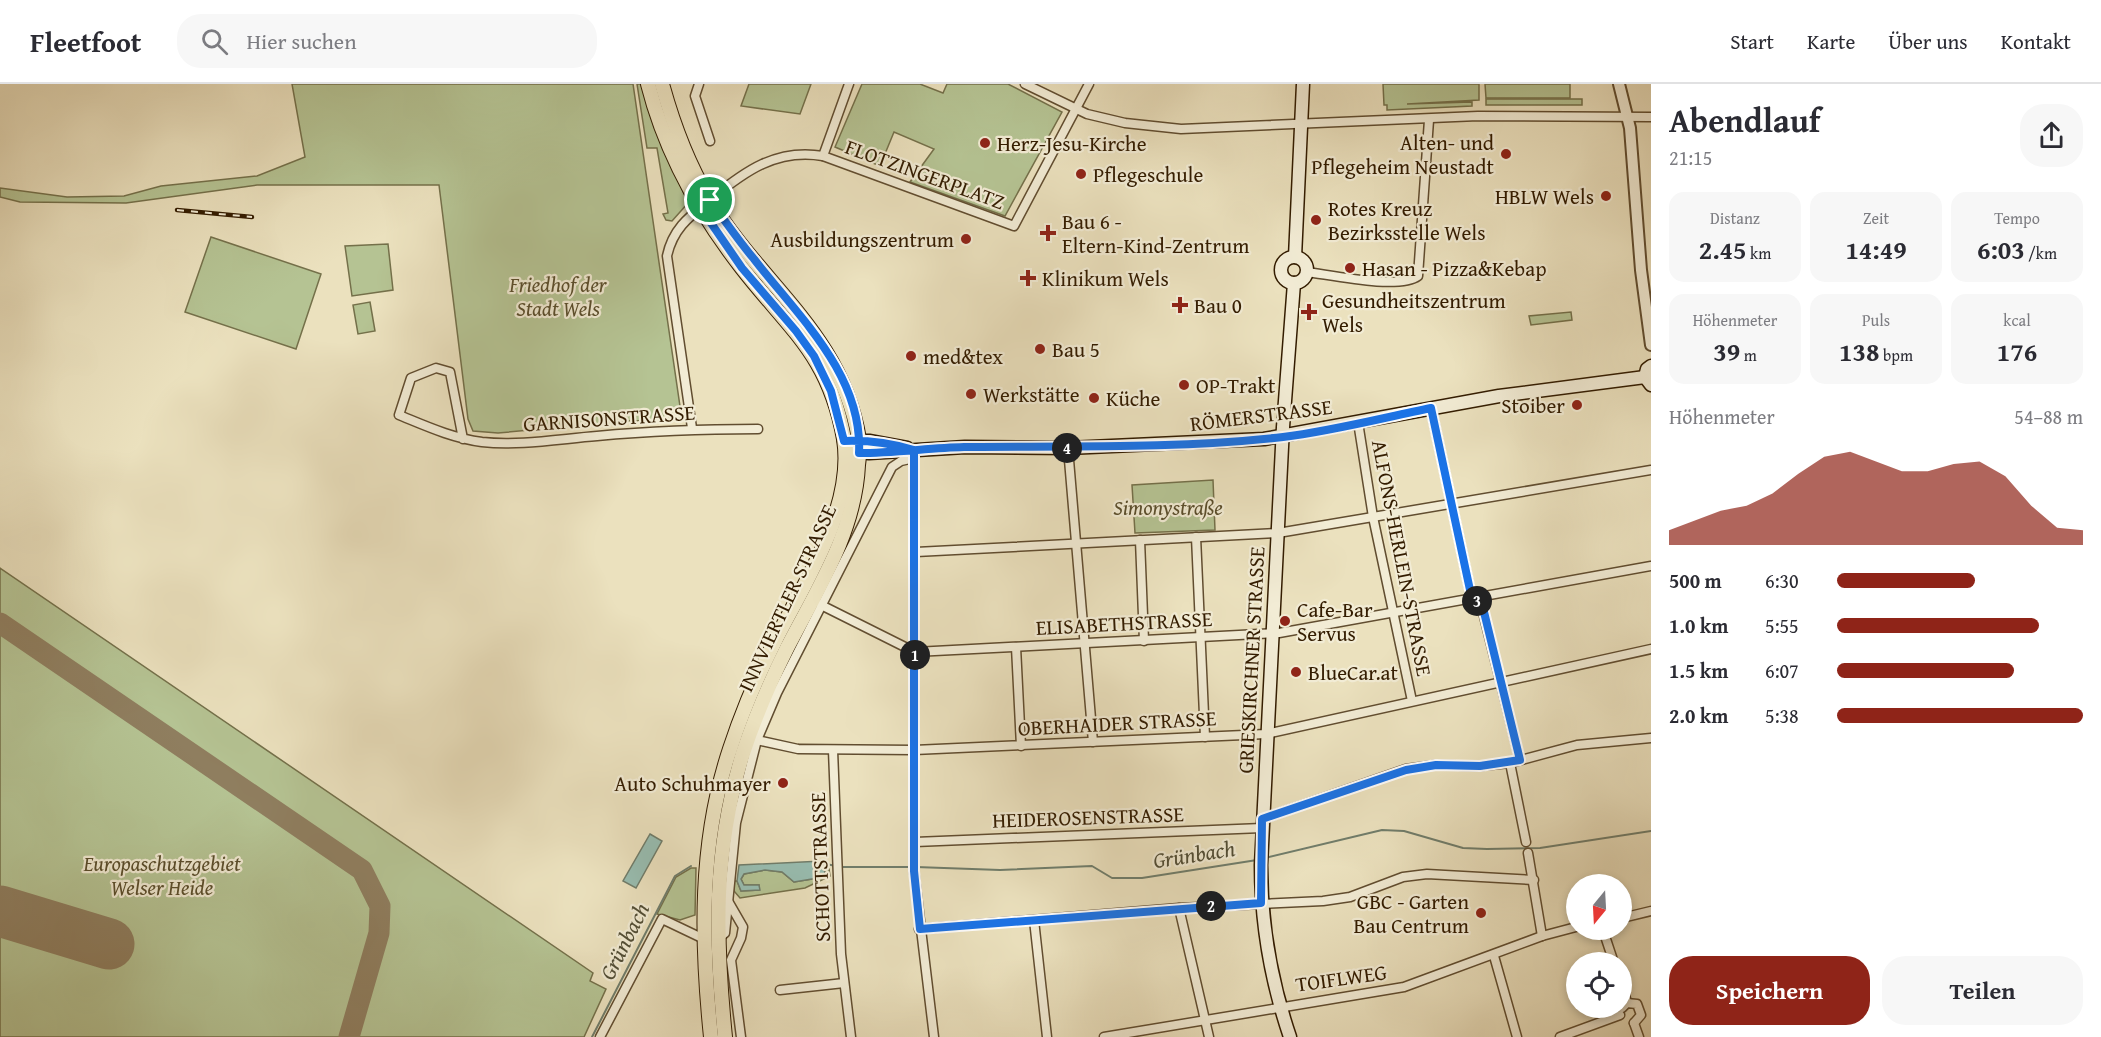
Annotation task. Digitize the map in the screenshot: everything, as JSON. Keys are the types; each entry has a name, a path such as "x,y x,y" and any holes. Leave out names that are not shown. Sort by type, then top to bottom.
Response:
{"main road":[{"name":"INNVIERTLER STRASSE","path":"648,84 663,129 742,268 796,331 814,356 831,391 844,445 841,491 831,528 761,669 729,752 709,842 711,1037"},
{"name":"INNVIERTLER STRASSE","path":"662,84 675,126 705,204 825,348 844,385 859,447 858,484 845,532 774,675 742,756 724,835 710,940 725,1037"},
{"path":"1295,257 1304,84"},
{"path":"1295,257 1306,265 1307,272 1304,278 1294,283 1286,280 1281,269 1288,259 1295,257"},
{"name":"GRIESKIRCHNER STRASSE","path":"1290,1037 1267,948 1261,903 1261,860 1266,734 1294,283"},
{"name":"RÖMERSTRASSE","path":"844,445 859,447 891,444 914,454 1222,443 1283,437 1431,408 1649,376"}],"street":[{"path":"699,84 695,96 710,141"},
{"path":"823,156 849,84"},
{"path":"1024,84 1076,110 1125,123 1152,127 1221,129 1479,117 1651,117"},
{"path":"1076,110 1089,84"},
{"path":"1619,84 1628,117 1642,286 1651,345"},
{"name":"FLOTZINGERPLATZ","path":"692,428 667,256 676,230 737,177 774,158 811,154 823,156 1014,226 1076,110"},
{"path":"1307,272 1389,281 1411,281 1418,276 1429,120"},
{"name":"GARNISONSTRASSE","path":"463,438 450,372 436,368 411,378 399,415 463,438 503,444 692,428 758,429"},
{"path":"1431,408 1470,590 1484,612 1503,682 1520,760"},
{"name":"ALFONS-HERLEIN-STRASSE","path":"1358,422 1373,517 1412,701"},
{"path":"1068,448 1093,742"},
{"path":"600,1037 662,919 710,940 725,933 736,823 758,740 777,693 892,467 914,454 916,552 914,868 934,1037"},
{"path":"916,552 1278,533 1651,470"},
{"path":"1196,537 1205,737"},
{"path":"1140,540 1144,641"},
{"name":"ELISABETHSTRASSE","path":"821,605 915,652 1272,633 1476,599 1651,566"},
{"path":"1016,647 1021,746"},
{"name":"OBERHAIDER STRASSE","path":"758,740 798,749 915,750 1266,734 1651,649"},
{"name":"HEIDEROSENSTRASSE","path":"915,842 1262,824 1406,770 1436,765 1480,766 1510,763 1577,745 1651,738"},
{"name":"SCHOTTSTRASSE","path":"833,750 844,983 851,1037"},
{"path":"1510,763 1526,842"},
{"path":"1528,854 1542,936"},
{"path":"920,929 1350,897 1403,877 1427,874 1534,880"},
{"path":"728,894 729,903 742,927 741,938 731,960 741,1037"},
{"path":"1179,908 1209,1037"},
{"path":"1632,916 1651,911"},
{"path":"1034,920 1047,1037"},
{"name":"TOIFLWEG","path":"1104,1037 1281,1005 1404,987 1494,956 1542,936 1566,930"},
{"path":"1494,956 1517,1037"},
{"path":"780,990 844,983"},
{"path":"1626,1018 1628,1023 1634,1023 1641,1015 1641,1009 1637,1004 1632,1005"},
{"path":"1560,1037 1602,1018"},
{"path":"1634,1023 1639,1037"}],"green space":[{"name":"Friedhof der Stadt Wels","path":"292,84 633,84 682,420 629,421 498,433 473,431 468,419 439,185 257,185 126,203 20,202 0,197 0,188 67,197 124,196 161,186 257,176 305,157"},
{"path":"637,84 643,84 656,129 688,203 672,221 666,220 663,214 668,213 657,148 647,148"},
{"path":"749,84 811,84 800,114 741,106"},
{"path":"862,84 920,84 943,93 947,84 1008,84 1062,112 1005,216 910,182 934,149 894,132 880,166 835,147"},
{"path":"1383,84 1479,84 1479,100 1407,104 1472,102 1472,106 1387,110 1387,105 1384,105"},
{"path":"1485,84 1570,84 1570,98 1486,98"},
{"path":"1486,99 1582,99 1582,105 1486,105"},
{"path":"211,237 321,274 296,349 185,312"},
{"path":"388,244 393,290 352,296 345,246"},
{"path":"370,302 375,331 358,334 353,305"},
{"path":"1571,312 1572,320 1531,325 1529,316"},
{"name":"Simonystraße","path":"1213,480 1215,530 1135,533 1132,485"},
{"name":"Europaschutzgebiet Welser Heide","path":"0,568 593,973 590,981 606,989 584,1037 0,1037"},
{"path":"691,868 696,868 695,915 680,920 657,914 676,877"},
{"path":"825,869 829,869 830,876 805,888 740,898 734,891 734,881 737,881 741,891 759,890 759,885 744,885 741,879 744,874 765,870 782,872 794,882 818,878 825,873"}],"water":[{"path":"650,834 662,841 636,888 623,881"},
{"path":"822,861 825,873 818,878 794,882 782,872 765,870 744,874 741,879 744,885 759,885 760,890 741,891 737,881 739,865"}],"waterway":[{"name":"Grünbach","path":"1265,858 1382,830 1404,831 1463,848 1487,849 1540,848 1651,831"},
{"name":"Grünbach","path":"916,867 1000,870 1092,866 1112,878 1142,878 1257,860"},
{"name":"Grünbach","path":"821,863 836,866"},
{"name":"Grünbach","path":"592,1037 675,876 691,866"},
{"name":"Grünbach","path":"841,867 911,867"}],"taxiway":[{"path":"0,623 362,870 380,906 379,933 349,1037"}],"runway":[{"path":"0,911 109,944"}],"railway":[{"path":"177,210 252,217"}],"place":[{"name":"Herz-Jesu-Kirche","path":"985,143"},
{"name":"Alten- und Pflegeheim Neustadt","path":"1506,154"},
{"name":"Pflegeschule","path":"1081,174"},
{"name":"HBLW Wels","path":"1606,196"},
{"name":"Rotes Kreuz Bezirksstelle Wels","path":"1316,220"},
{"name":"Bau 6 - Eltern-Kind-Zentrum","path":"1048,233"},
{"name":"Ausbildungszentrum","path":"966,239"},
{"name":"Hasan - Pizza&Kebap","path":"1350,268"},
{"name":"Klinikum Wels","path":"1028,278"},
{"name":"Bau 0","path":"1180,305"},
{"name":"Gesundheitszentrum Wels","path":"1309,312"},
{"name":"Bau 5","path":"1040,349"},
{"name":"med&tex","path":"911,356"},
{"name":"OP-Trakt","path":"1184,385"},
{"name":"Werkstätte","path":"971,394"},
{"name":"Küche","path":"1094,398"},
{"name":"Stoiber","path":"1577,405"},
{"name":"Cafe-Bar Servus","path":"1285,621"},
{"name":"BlueCar.at","path":"1296,672"},
{"name":"Auto Schuhmayer","path":"783,783"},
{"name":"GBC - Garten Bau Centrum","path":"1481,913"}],"route":[{"path":"710,200 700,207 742,268 796,331 824,372 839,414 844,441 860,441 869,441 914,450 916,552 914,871 920,929 1261,903 1262,819 1373,779 1406,770 1436,765 1480,766 1520,760 1503,682 1484,612 1470,590 1431,408 1294,436 1222,443 1068,448 965,447 925,449 914,450 896,452 859,453 860,441 853,411 844,385 825,348 807,322 754,260 710,200"}]}
